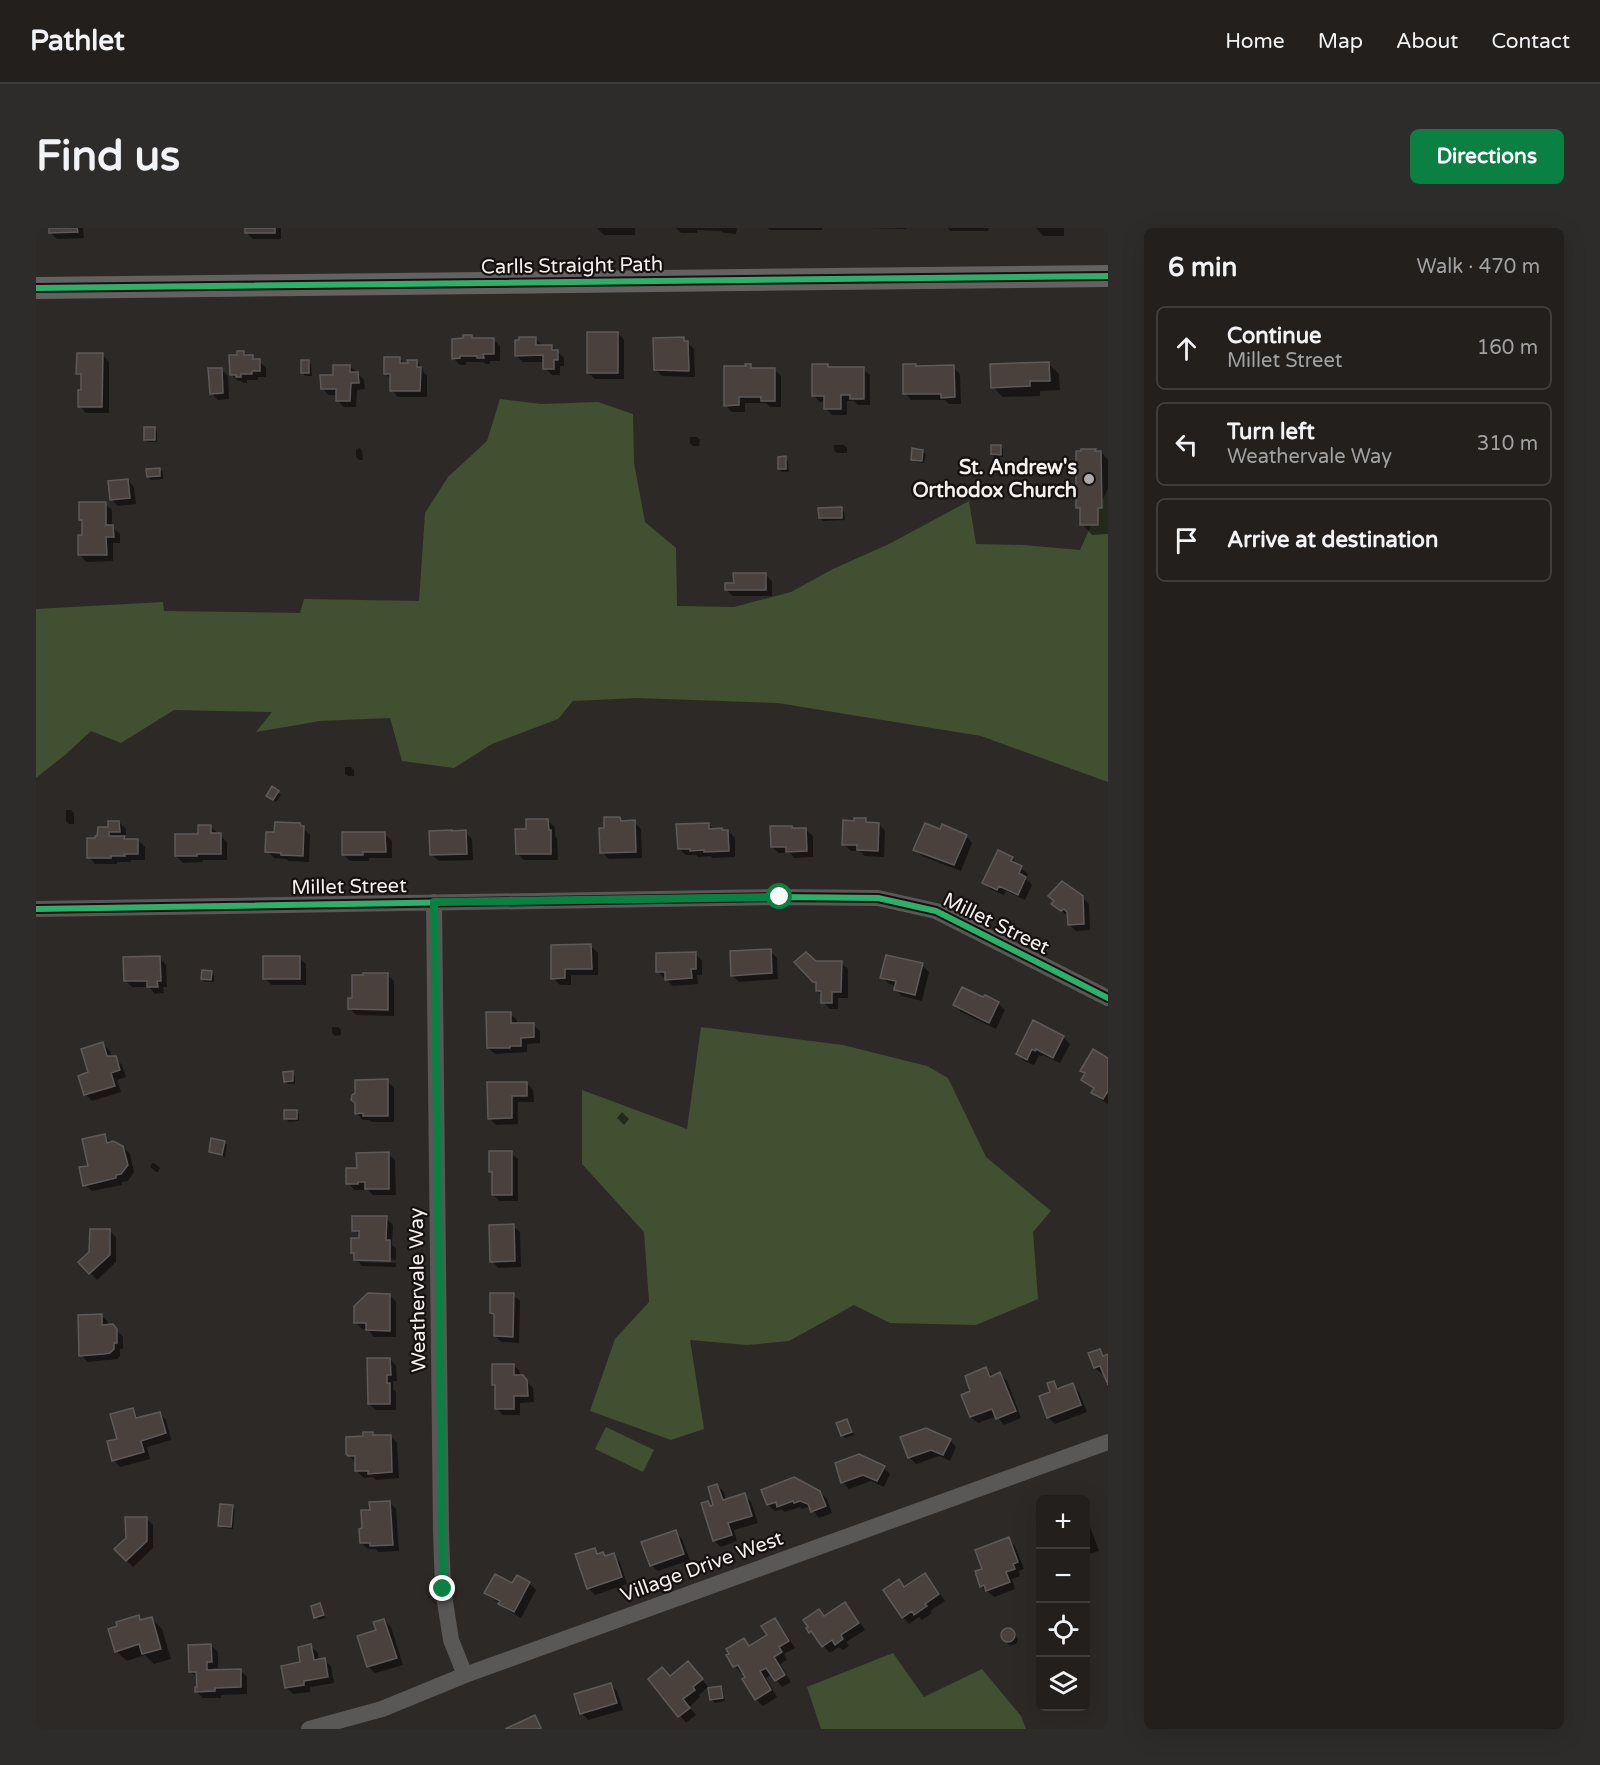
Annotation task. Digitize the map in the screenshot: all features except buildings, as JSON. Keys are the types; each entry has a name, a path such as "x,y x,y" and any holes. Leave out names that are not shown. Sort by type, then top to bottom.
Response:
{"street":[{"name":"Carlls Straight Path","path":"36,288 1108,276"},
{"name":"Millet Street","path":"36,909 780,897 878,898 936,911 1108,998"},
{"name":"Weathervale Way","path":"434,902 443,1589 450,1640 465,1675"},
{"name":"Village Drive West","path":"309,1729 382,1709 465,1675 1108,1442"}],"green space":[{"path":"500,399 541,404 598,402 633,414 634,463 645,522 676,548 677,606 734,607 791,592 833,569 889,544 969,501 976,544 1080,550 1108,488 1108,782 981,736 778,703 637,698 573,701 558,719 492,744 454,768 402,761 390,718 320,721 256,732 272,712 174,710 121,743 91,731 36,778 36,609 163,602 164,611 300,613 304,599 419,601 425,513 448,477 487,441"},
{"path":"701,1027 843,1045 927,1066 948,1078 986,1157 1051,1211 1033,1232 1038,1299 976,1325 890,1323 854,1305 789,1341 747,1345 690,1340 704,1429 671,1440 590,1411 615,1339 649,1302 644,1232 582,1164 582,1090 687,1129"},
{"path":"606,1427 654,1450 643,1472 595,1449"},
{"path":"893,1653 924,1697 982,1669 1021,1716 1026,1729 821,1729 807,1687"}],"cycle path":[{"path":"36,288 1108,276"},
{"path":"36,909 780,897 878,898 936,911 1108,998"}],"place":[{"name":"St. Andrew's Orthodox Church","path":"1089,479"}],"route":[{"path":"443,1589 434,902 780,897"}]}
